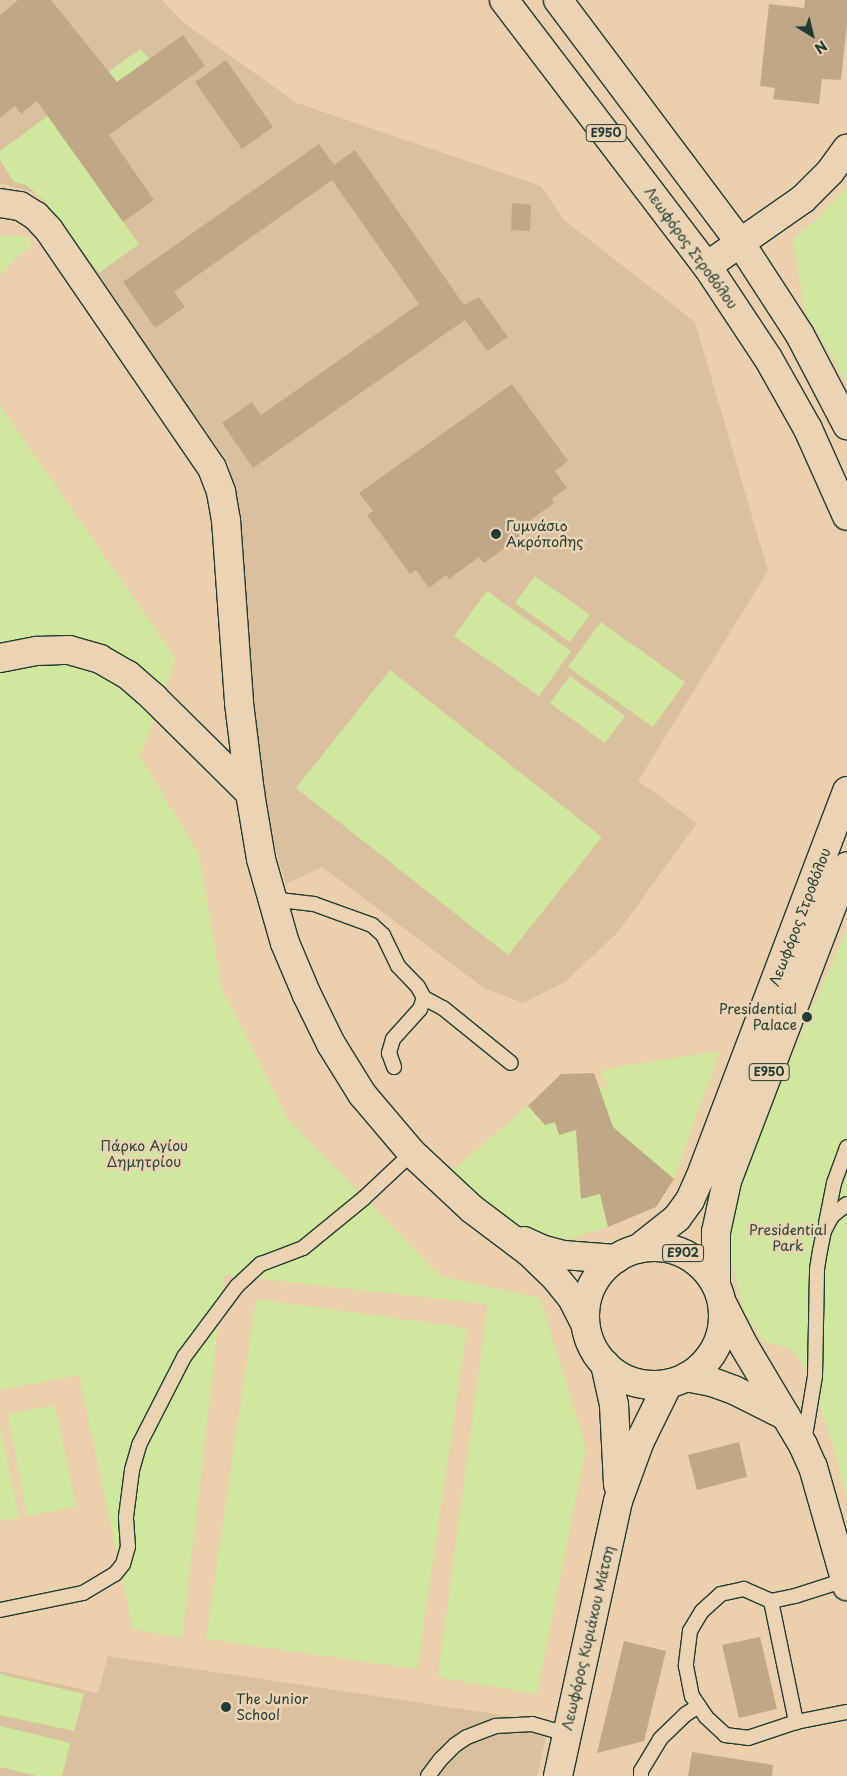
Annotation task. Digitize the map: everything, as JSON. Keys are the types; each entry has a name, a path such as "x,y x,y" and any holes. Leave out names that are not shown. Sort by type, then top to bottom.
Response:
{"main road":[{"name":"Λεωφόρος Στροβόλου","path":"504,0 707,266 768,358 808,429 847,516"},
{"name":"E950","path":"558,0 741,244 800,335 847,425"},
{"path":"707,266 803,199 830,172 847,149"},
{"path":"0,203 20,206 36,216 49,230 212,468 221,492 226,520 233,635 250,793 271,899 285,943 307,995 342,1064 362,1094 412,1153 472,1210 529,1252 555,1277 572,1298 585,1324 591,1344 605,1364 621,1376 640,1384 677,1380 712,1382 734,1390 786,1416"},
{"path":"0,658 37,651 69,650 100,659 128,675 148,692 250,793"},
{"name":"Λεωφόρος Στροβόλου","path":"627,1254 677,1218 690,1200 847,791"},
{"name":"Λεωφόρος Στροβόλου","path":"719,1294 716,1232 727,1181 847,866"},
{"path":"493,1225 541,1249 563,1255 627,1254"},
{"name":"E902","path":"627,1254 664,1248 689,1256 709,1273 719,1294"},
{"path":"585,1324 587,1298 592,1287 602,1271 627,1254"},
{"path":"677,1380 710,1357 718,1344 722,1329 719,1294"},
{"name":"E950","path":"719,1294 803,1445 821,1490 846,1583"},
{"name":"Λεωφόρος Κυριάκου Μάτση","path":"605,1364 614,1406 618,1501"},
{"name":"Λεωφόρος Κυριάκου Μάτση","path":"558,1776 618,1501 640,1441 677,1380"}],"lane":[{"path":"271,899 314,904 372,925 383,935 398,966 418,987 424,998 444,1008 511,1063"},
{"path":"394,1068 389,1053 393,1038 420,1009 424,998"},
{"path":"803,1445 814,1376 817,1269 834,1183 847,1147"},
{"path":"0,1610 83,1593 114,1574 123,1564 128,1547 126,1517 132,1470 139,1445 184,1357 237,1286 262,1264 303,1248 364,1198 412,1153"},
{"path":"824,1232 832,1216 847,1204"},
{"path":"846,1583 771,1601 744,1589 721,1594 702,1611 690,1631 686,1666 692,1696 725,1736 748,1738 796,1722 847,1712"},
{"path":"771,1601 796,1722"},
{"path":"641,1776 641,1771 660,1739 686,1714 699,1706"},
{"path":"428,1776 440,1760 455,1746 474,1734 496,1726 532,1724 566,1734"}],"shaded area":[{"name":"Γυμνάσιο Ακρόπολης","path":"0,0 162,0 184,23 297,103 541,186 564,220 695,322 768,571 638,781 697,823 618,932 565,982 523,1003 484,988 322,867 286,884 257,790 229,464 38,194 0,183"},
{"name":"The Junior School","path":"108,1656 549,1722 537,1776 0,1776 0,1671 98,1693"}],"green space":[{"path":"140,49 150,59 82,106 58,130 139,244 99,273 44,200 26,185 14,182 0,160 0,151"},
{"path":"847,187 847,383 804,309 793,238 813,223"},
{"path":"0,236 29,237 32,247 19,255 0,275"},
{"name":"Πάρκο Αγίου Δημητρίου","path":"0,406 176,659 140,756 199,855 222,989 287,1118 440,1276 540,1298 586,1448 537,1694 438,1677 488,1304 224,1275 182,1638 133,1629 79,1375 0,1390"},
{"path":"535,576 590,615 570,642 515,603"},
{"path":"487,591 571,651 539,696 454,636"},
{"path":"601,622 685,682 653,727 568,667"},
{"path":"390,670 602,837 508,955 296,788"},
{"path":"570,676 625,716 605,743 550,703"},
{"name":"Presidential Park","path":"847,928 847,1502 833,1444 807,1371 790,1348 763,1341 744,1311 726,1238 736,1197 782,1080"},
{"path":"720,1051 674,1179 601,1117 608,1114 599,1088 609,1085 600,1072 623,1066"},
{"path":"528,1106 545,1124 555,1123 576,1130 581,1198 600,1194 608,1227 567,1239 535,1236 488,1212 448,1174"},
{"path":"256,1299 467,1328 417,1669 206,1639"},
{"path":"55,1405 76,1507 27,1516 8,1414"},
{"path":"0,1427 19,1517 0,1521"},
{"path":"0,1674 84,1694 74,1731 0,1715"},
{"path":"0,1726 70,1743 62,1776 37,1776 0,1767"}],"building":[{"path":"18,0 51,0 117,82 183,35 205,66 109,135 154,200 123,222 37,101 21,114 15,106 0,118 0,15"},
{"path":"805,0 847,0 847,24 841,80 822,79 819,104 773,99 775,88 760,86 769,4 804,8"},
{"path":"226,60 273,127 242,149 195,82"},
{"path":"319,144 334,165 355,150 464,305 479,297 508,337 487,351 465,320 253,468 222,423 252,402 261,415 419,304 332,180 174,292 185,307 155,328 123,282"},
{"path":"512,203 531,205 530,231 511,230"},
{"path":"512,384 568,461 555,471 567,488 552,499 554,503 524,525 528,531 484,563 479,557 449,579 446,575 429,588 416,570 410,574 367,515 373,511 359,493"},
{"path":"594,1073 613,1127 674,1179 656,1207 608,1227 600,1194 581,1199 576,1130 559,1135 555,1122 545,1125 528,1106 561,1074"},
{"path":"739,1442 747,1477 697,1490 688,1455"},
{"path":"760,1637 777,1709 739,1718 722,1645"},
{"path":"624,1641 666,1651 644,1741 597,1753"},
{"path":"692,1752 773,1765 772,1776 688,1776"}],"place":[{"name":"Γυμνάσιο Ακρόπολης","path":"496,534"},
{"name":"Presidential Palace","path":"807,1017"},
{"name":"The Junior School","path":"226,1707"}]}
